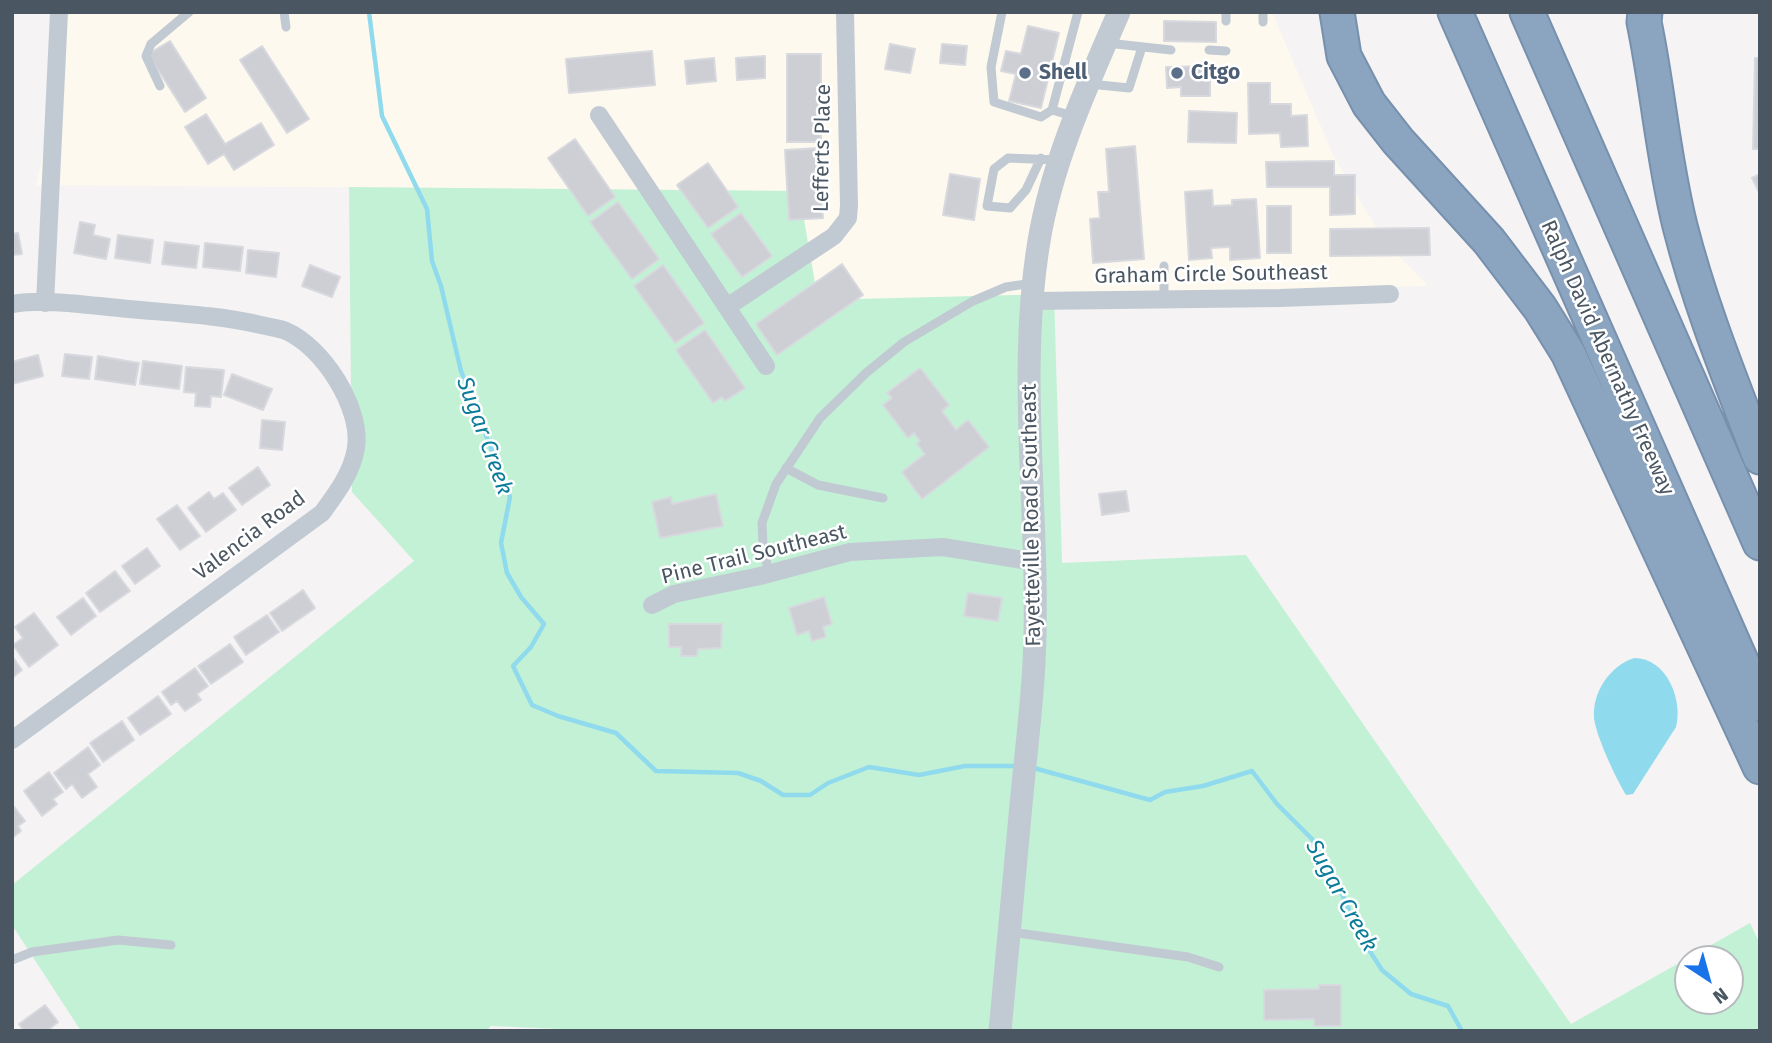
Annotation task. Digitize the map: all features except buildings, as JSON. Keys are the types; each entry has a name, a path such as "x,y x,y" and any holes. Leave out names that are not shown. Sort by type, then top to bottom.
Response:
{"highway":[{"path":"1337,12 1344,57 1369,104 1398,141 1489,240 1540,308 1568,352 1760,767"},
{"name":"Ralph David Abernathy Freeway","path":"1455,12 1760,704"},
{"path":"1527,12 1760,543"},
{"path":"1645,12 1643,22 1680,225 1707,315 1760,457"}],"street":[{"path":"45,303 59,12"},
{"name":"Lefferts Place","path":"727,307 834,236 848,218 845,12"},
{"name":"Fayetteville Road Southeast","path":"1000,1031 1034,663 1035,562 1030,378 1039,241 1049,196 1051,159 1075,116 1119,12"},
{"path":"599,116 766,366"},
{"name":"Graham Circle Southeast","path":"1034,292 1164,299 1391,293"},
{"name":"Valencia Road","path":"12,304 45,303 242,320 286,331 306,344 321,359 335,378 356,424 356,449 344,482 322,513 12,740"},
{"name":"Pine Trail Southeast","path":"652,605 674,594 769,574 850,552 943,547 1035,562"}],"lane":[{"path":"160,86 146,56 151,44 189,12"},
{"path":"285,12 286,27"},
{"path":"1002,12 991,68 994,102 1041,117 1052,110 1078,12"},
{"path":"1105,43 1171,50"},
{"path":"1089,84 1129,88 1142,47"},
{"path":"1209,50 1226,51"},
{"path":"1052,110 1075,116"},
{"path":"1009,158 1051,159 1010,208 987,206 994,169 1009,158"},
{"path":"1164,266 1164,299"},
{"path":"769,574 763,546 762,523 776,484 820,418 866,373 904,342 973,301 1006,287 1034,292"},
{"path":"786,468 818,485 883,498"},
{"path":"1009,932 1188,957 1219,967"},
{"path":"12,960 32,952 118,940 171,945"}],"shaded area":[{"path":"67,12 1272,12 1333,155 1384,241 1428,286 817,300 799,191 36,185 60,82"}],"green space":[{"path":"349,187 799,191 818,300 1054,294 1062,563 1246,555 1571,1024 1674,966 1674,1015 1744,1015 1744,945 1711,945 1750,923 1760,944 1760,1031 608,1031 491,1026 486,1031 81,1031 12,925 12,885 414,561 352,492"}],"water":[{"path":"1634,658 1646,660 1664,673 1674,693 1678,716 1676,727 1633,794 1626,795 1598,735 1594,708 1604,681 1617,667"}],"waterway":[{"name":"Sugar Creek","path":"369,12 382,116 427,209 432,261 441,286 461,371 510,497 501,543 507,573 521,597 544,624 531,647 513,666 532,705 558,716 616,733 656,771 738,773 761,781 783,795 810,795 828,783 869,767 919,775 965,766 1018,766"},
{"name":"Sugar Creek","path":"1030,767 1150,800 1165,792 1203,786 1252,771 1277,804 1312,839 1342,894 1360,936 1382,970 1411,994 1448,1006 1462,1031"}],"place":[{"name":"Shell","path":"1025,73"},
{"name":"Citgo","path":"1177,73"}]}
